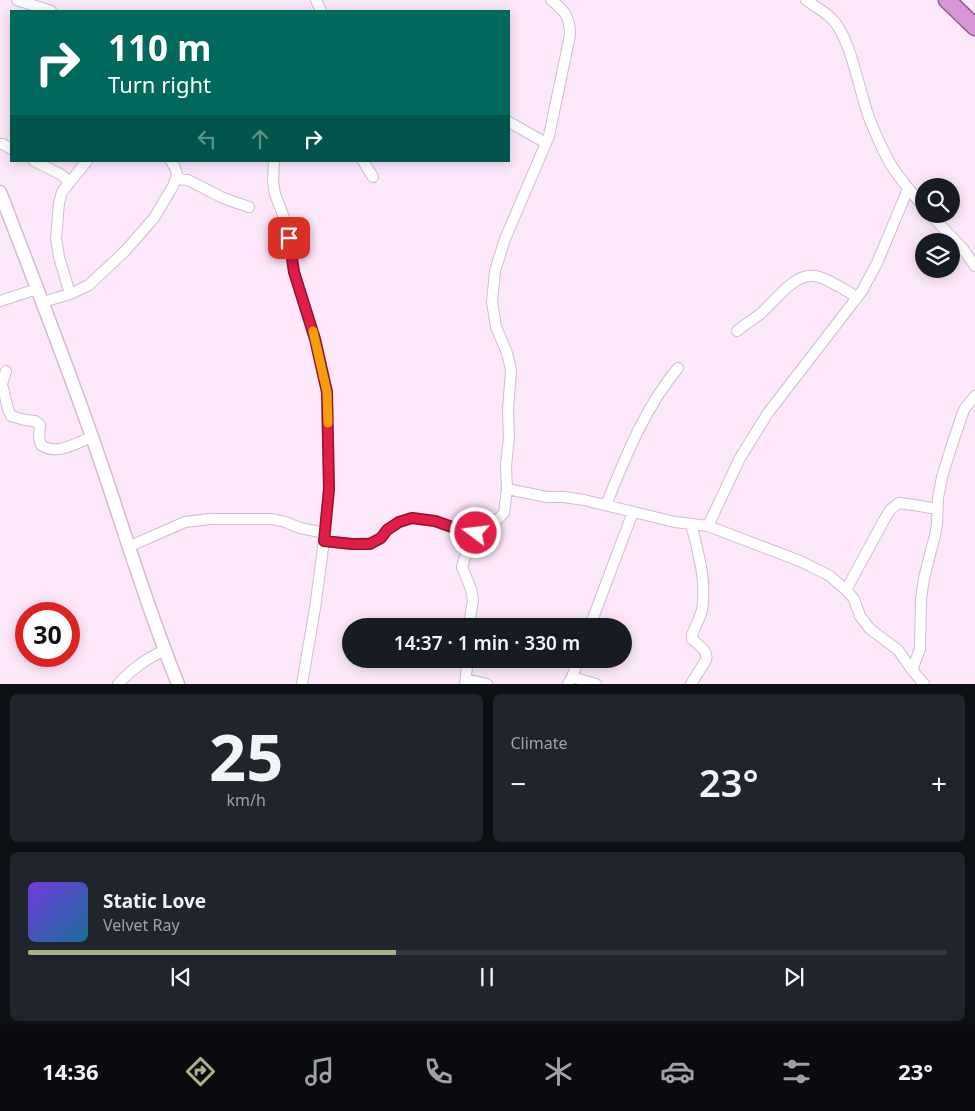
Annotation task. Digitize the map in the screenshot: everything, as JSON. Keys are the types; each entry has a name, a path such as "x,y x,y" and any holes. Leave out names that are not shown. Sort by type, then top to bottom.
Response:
{"highway":[{"path":"947,0 975,27"},
{"path":"957,0 975,16"}],"street":[{"path":"17,0 48,10"},
{"path":"128,547 185,522 272,519 352,544 370,544 381,538 387,530 399,522 412,518 435,521 472,534 488,526 504,513 507,489 506,466 511,370 507,353 496,327 492,302 494,271 549,136 570,35 570,24 567,15 551,0"},
{"path":"806,0 832,18 839,28 846,42 870,120 892,167 915,197"},
{"path":"510,123 546,143"},
{"path":"36,162 60,174 70,182"},
{"path":"70,294 59,257 56,239 59,203 62,192 86,162"},
{"path":"43,302 70,294 88,285 125,252 154,218 173,186 177,174 176,168 171,162"},
{"path":"274,162 273,182 275,194 289,238 294,272 315,339 327,392 328,409 329,489 325,537 302,684"},
{"path":"364,162 374,176"},
{"path":"176,179 188,180 223,198 249,207"},
{"path":"708,526 740,458 768,413 862,291 877,263 908,189"},
{"path":"0,192 43,302 92,437 128,547 178,684"},
{"path":"939,223 963,248 975,266"},
{"path":"737,331 760,314 798,278 817,276 857,298"},
{"path":"0,302 37,289"},
{"path":"606,505 644,418 668,380 678,368"},
{"path":"6,371 2,384 11,416 25,420 35,420 40,425 39,438 41,445 51,449 65,448 92,437"},
{"path":"912,670 920,648 924,578 935,535 942,477 965,408 975,396"},
{"path":"507,489 547,497 584,500 675,522 708,526 800,561 830,576 846,590 854,599 860,616 870,629 898,650 922,683"},
{"path":"846,590 890,510 899,503 937,509"},
{"path":"593,618 633,512"},
{"path":"691,524 703,580 701,612 692,639 706,652 707,656 691,684"},
{"path":"470,618 473,600 471,589 462,568 472,534"},
{"path":"118,684 129,672 147,659 165,650"},
{"path":"467,668 465,681 487,684"},
{"path":"575,668 570,680 596,684"}],"slow traffic":[{"path":"313,331 327,392 328,423"}],"route":[{"path":"289,238 294,272 315,339 327,392 329,489 324,541 370,544 381,538 387,530 399,522 412,518 435,521 472,534 476,533"}]}
